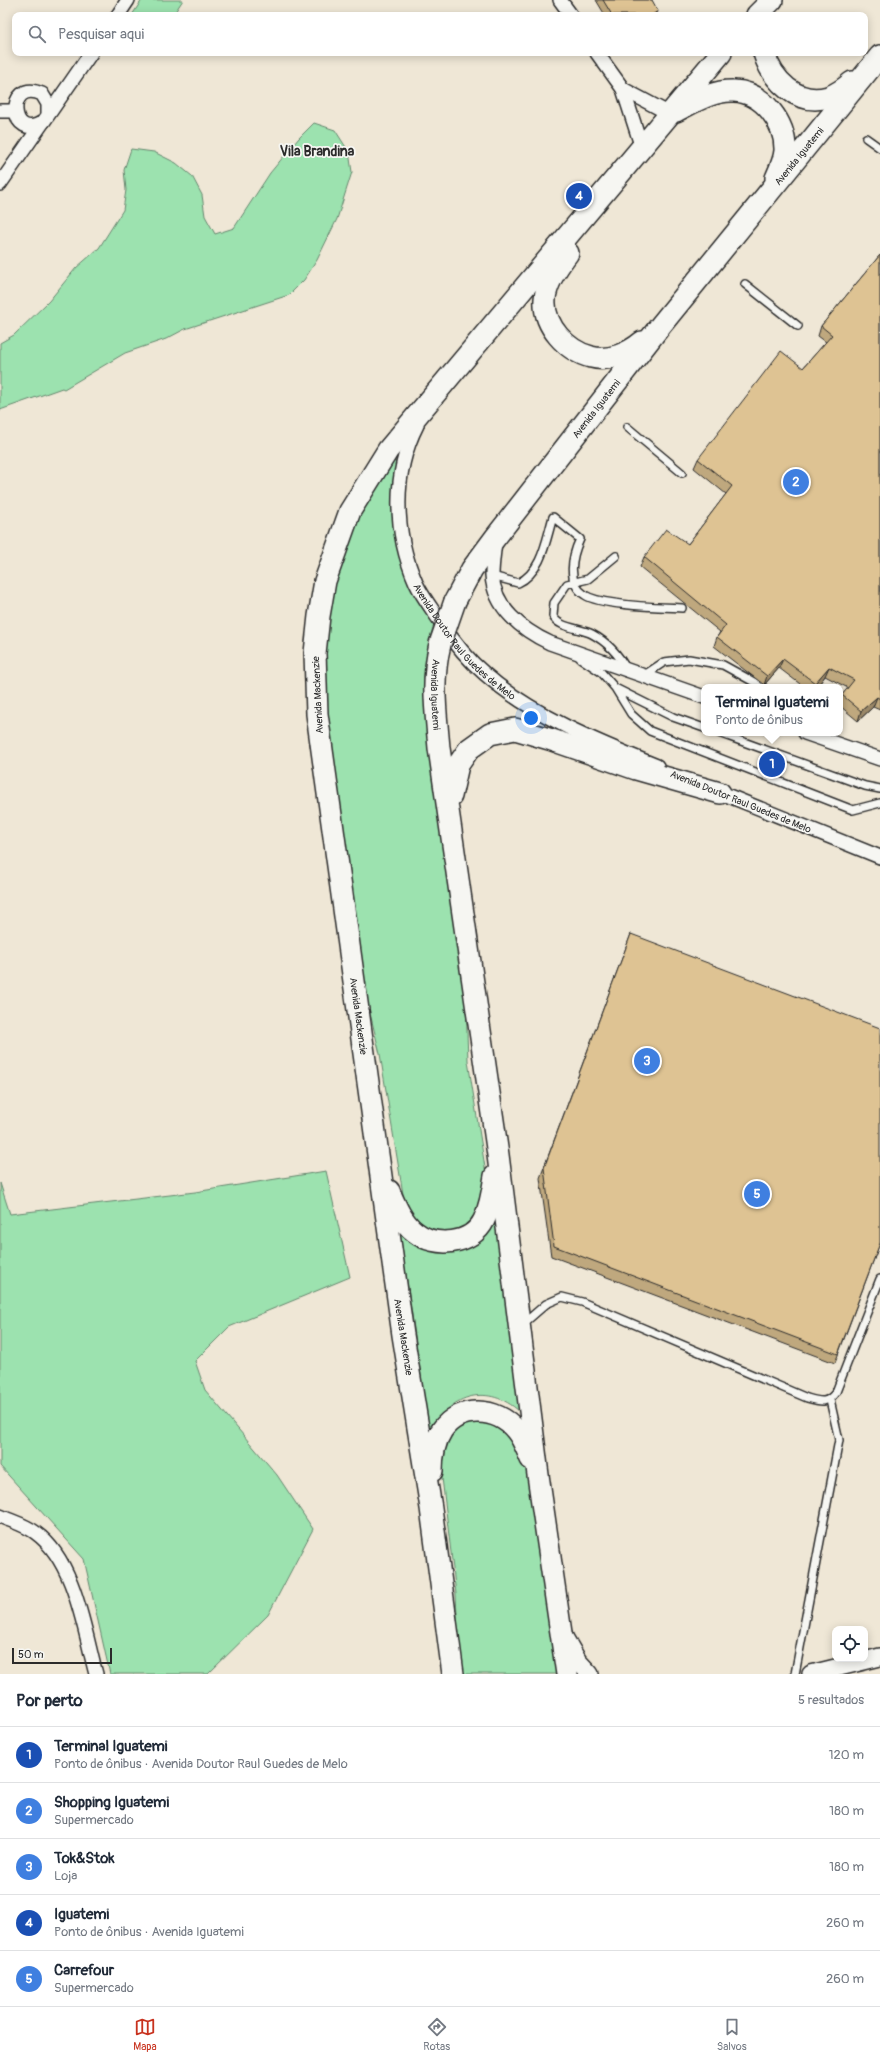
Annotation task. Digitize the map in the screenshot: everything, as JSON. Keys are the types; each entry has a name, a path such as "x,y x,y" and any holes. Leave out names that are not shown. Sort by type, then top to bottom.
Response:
{"main road":[{"path":"761,12 772,0"},
{"path":"774,12 784,0"},
{"path":"439,390 718,56"},
{"path":"765,56 768,67 784,88 808,98 829,97 841,91 878,59"},
{"name":"Avenida Iguatemi","path":"447,810 433,685 435,664 440,644 455,601 472,569 660,325 768,196 878,59"},
{"path":"670,114 713,93 734,91 751,95 764,104 774,114 781,126 784,142 782,164 768,196"},
{"path":"603,195 594,219 564,258 548,287 545,300 547,315 562,341 575,350 592,358 611,358 632,350 660,325"},
{"name":"Avenida Mackenzie","path":"439,390 388,450 350,511 326,581 319,616 315,653 318,722 403,1335 431,1508 453,1674"},
{"path":"567,1674 538,1475 498,1155 447,810 458,765 469,749 490,734 516,729 636,769 720,793"},
{"path":"381,1176 398,1212 414,1232 429,1240 455,1242 472,1234 484,1221 493,1193 498,1155"},
{"path":"431,1508 432,1460 435,1444 442,1430 452,1419 465,1412 480,1411 492,1413 506,1421 516,1430 538,1475"}],"street":[{"path":"120,12 128,0"},
{"path":"560,0 569,12"},
{"path":"0,184 89,56"},
{"path":"599,56 623,89 642,148"},
{"path":"623,89 638,99 670,114"},
{"path":"30,92 36,92 46,99 48,104 46,118 34,126 28,126 19,120 15,111 15,105 20,96 30,92"},
{"path":"0,111 15,111"},
{"name":"Avenida Doutor Raul Guedes de Melo","path":"439,390 421,419 408,447 403,466 399,496 400,534 416,584 456,645 485,674 522,701 596,741 720,793 880,857"},
{"path":"495,538 492,576 496,595 504,608 517,623 532,635 566,649 701,696"},
{"path":"822,737 880,759"},
{"path":"0,1516 36,1532 58,1554 71,1581 96,1674"},
{"path":"561,1632 578,1661 590,1674"},
{"path":"811,1674 880,1657"}],"lane":[{"path":"866,138 880,148"},
{"path":"744,284 798,326"},
{"path":"627,427 682,473"},
{"path":"492,576 518,583 531,575 543,551 553,517 580,539 572,566 576,582 582,593 592,599 628,605 682,608"},
{"path":"616,556 588,579 567,584 553,606 554,618 559,622 597,637 621,657 627,670"},
{"path":"566,649 601,672 615,688 631,714 650,731 853,810 880,804"},
{"path":"643,676 664,662 689,659 723,665 758,684"},
{"path":"615,688 673,717 701,727"},
{"path":"727,736 864,786 880,789"},
{"path":"795,1674 839,1440 830,1400 841,1383 880,1279"},
{"path":"520,1326 546,1304 562,1297 582,1302 807,1398 820,1402 830,1400"}],"green space":[{"path":"142,0 183,0 175,12 134,12"},
{"path":"314,123 335,130 349,152 352,172 337,219 317,260 304,280 289,295 185,329 166,339 125,353 64,389 62,388 0,410 0,343 14,335 49,301 76,268 99,248 123,210 126,190 124,170 131,149 154,152 176,163 192,176 202,195 205,216 215,234 234,228 270,173 299,138"},
{"path":"390,461 395,461 397,465 394,493 423,607 434,624 428,645 425,666 425,709 466,1002 468,1061 487,1180 487,1197 469,1225 453,1231 435,1230 419,1223 412,1216 404,1200 380,1054 367,1001 323,668 330,593 354,522"},
{"path":"326,1171 350,1277 229,1327 195,1361 205,1390 277,1475 313,1529 268,1615 208,1674 110,1674 84,1559 0,1466 0,1183 10,1214 195,1192"},
{"path":"495,1211 526,1409 519,1411 495,1397 483,1395 471,1396 449,1408 440,1417 433,1430 429,1430 400,1234 408,1233 431,1248"},
{"path":"499,1420 528,1467 561,1674 460,1674 456,1594 440,1453 457,1424"}],"building":[{"path":"603,0 652,0 658,11 656,12 610,12"},
{"path":"880,255 880,699 877,697 861,711 843,696 854,680 829,667 815,683 783,659 767,676 717,637 726,625 644,557 666,529 688,544 732,486 698,459 781,351 803,368 832,335 821,326"},
{"path":"631,934 880,1028 880,1243 838,1354 554,1246 544,1168"}],"place":[{"name":"Iguatemi","path":"579,196"},
{"name":"Shopping Iguatemi","path":"796,482"},
{"name":"Terminal Iguatemi","path":"772,764"},
{"name":"Tok&Stok","path":"647,1061"},
{"name":"Carrefour","path":"757,1194"}],"district":[{"name":"Vila Brandina","path":"317,151"}]}
